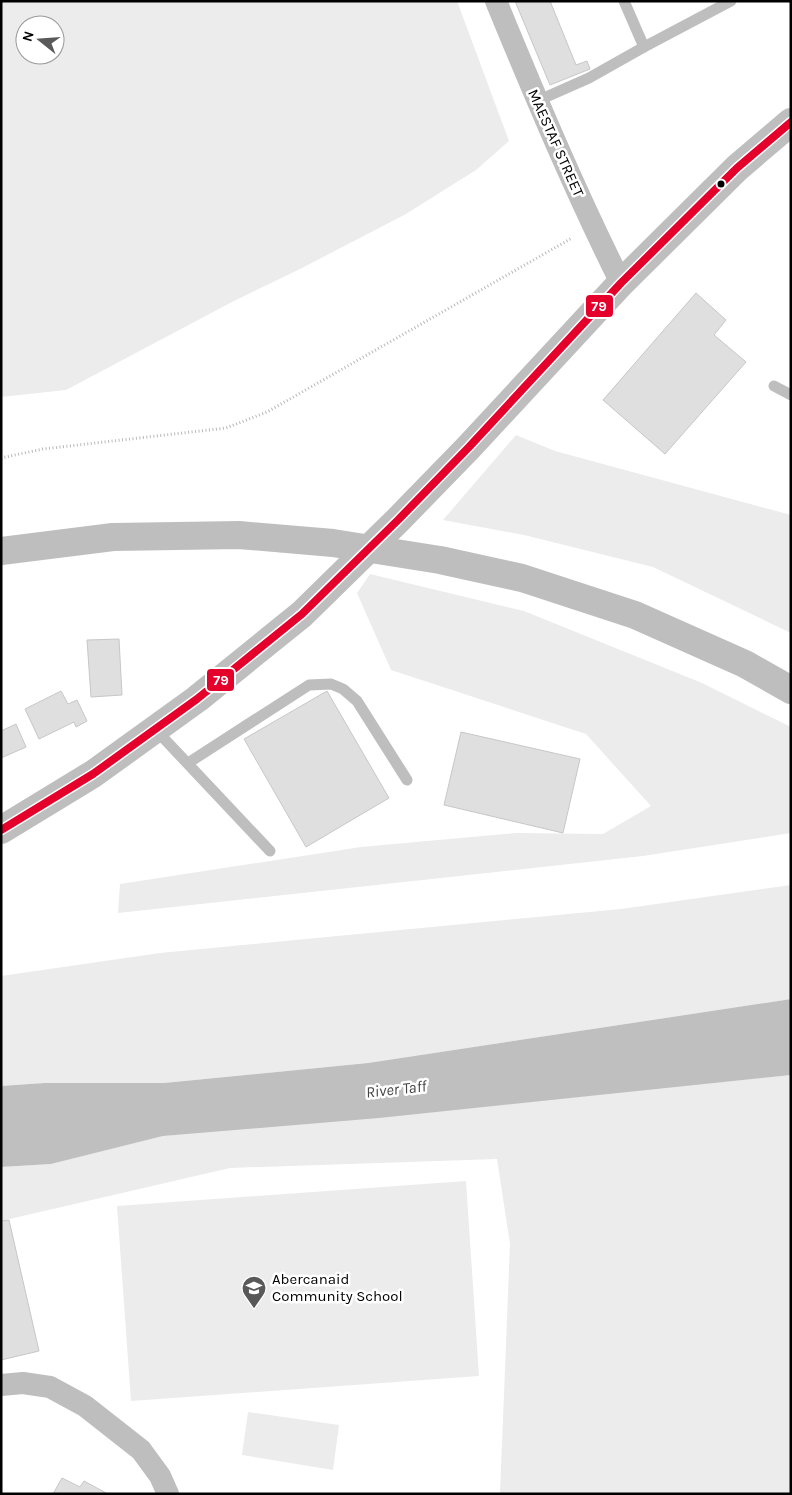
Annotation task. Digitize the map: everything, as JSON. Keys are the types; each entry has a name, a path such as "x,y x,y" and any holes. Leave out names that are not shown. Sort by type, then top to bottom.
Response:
{"main road":[{"path":"1,830 93,774 197,699 302,614 456,461 621,283 737,168 791,122"},
{"path":"1,551 113,537 238,535 333,543 440,560 522,578 635,615 745,664 791,690"}],"street":[{"name":"MAESTAF STREET","path":"496,1 537,101 593,228 621,283"},
{"path":"1,1385 23,1383 50,1387 86,1406 141,1450 160,1476 168,1494"}],"lane":[{"path":"624,1 644,47"},
{"path":"537,101 589,78 731,1"},
{"path":"774,386 791,395"},
{"path":"188,764 309,685 332,684 343,689 357,701 407,780"},
{"path":"155,729 270,851"}],"path":[{"path":"1,458 43,449 226,428 267,412 593,228"}],"shaded area":[{"path":"1,1 457,1 509,141 476,170 406,214 232,302 66,390 1,397"},
{"path":"516,435 555,451 791,515 791,633 653,567 524,535 443,520"},
{"path":"370,574 524,611 702,683 791,727 791,833 643,856 118,913 120,884 361,847 516,833 603,834 651,806 586,734 391,670 357,593"},
{"path":"791,885 791,999 368,1063 164,1083 44,1083 1,1086 1,976 160,953 621,909"},
{"path":"791,1075 791,1494 500,1494 510,1244 497,1159 230,1168 1,1221 1,1167 51,1164 163,1136"},
{"path":"466,1181 479,1376 131,1401 117,1206"},
{"path":"248,1412 339,1425 333,1470 242,1455"}],"water":[{"name":"River Taff","path":"791,999 791,1075 379,1118 163,1136 51,1164 1,1167 1,1086 44,1083 164,1083 368,1063"}],"building":[{"path":"515,1 550,1 576,65 587,61 590,69 550,85"},
{"path":"696,293 726,320 714,335 746,362 665,454 603,400"},
{"path":"119,639 122,695 91,697 87,640"},
{"path":"61,691 68,704 77,700 87,721 76,727 74,722 39,739 25,709"},
{"path":"327,691 389,798 306,847 244,739"},
{"path":"16,724 26,747 1,758 1,731"},
{"path":"461,732 580,759 563,833 444,805"},
{"path":"9,1220 39,1351 1,1360 1,1221"},
{"path":"62,1478 80,1487 84,1481 108,1494 53,1494"}],"transit line":[{"name":"79","path":"1,830 93,774 197,699 302,614 469,447 621,283 737,168 791,122"}],"place":[{"name":"Abercanaid Community School","path":"254,1309"}]}
